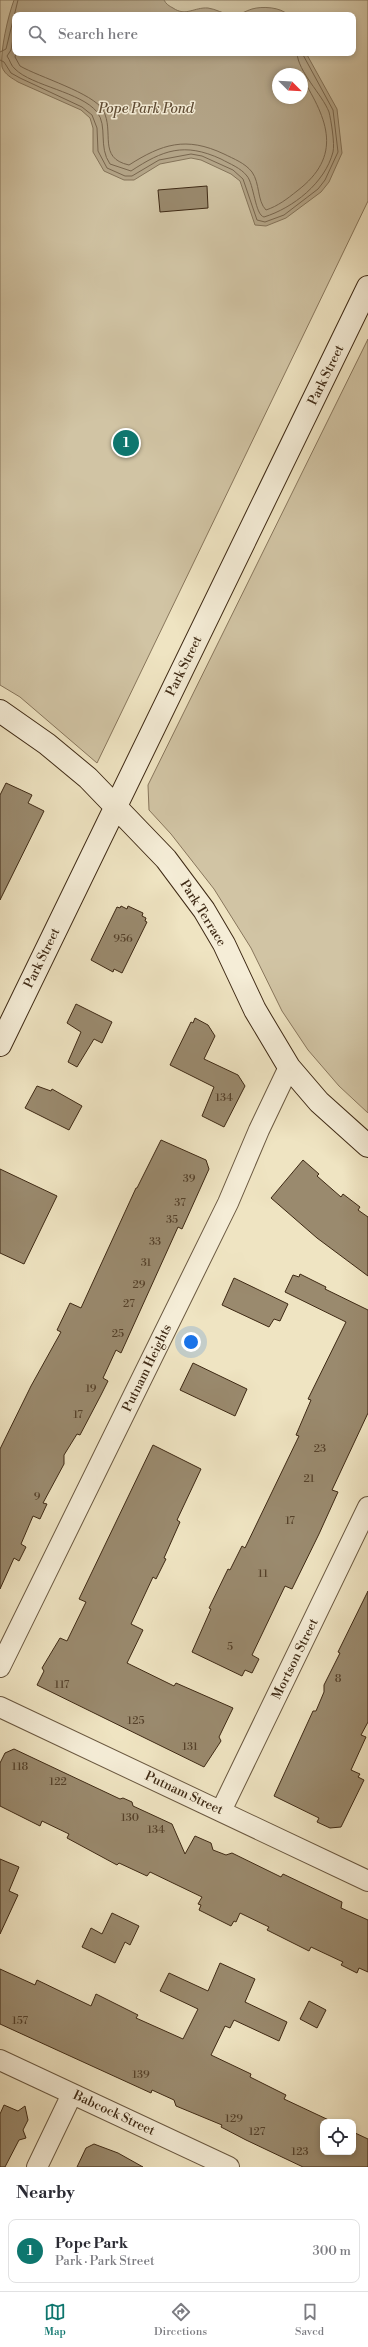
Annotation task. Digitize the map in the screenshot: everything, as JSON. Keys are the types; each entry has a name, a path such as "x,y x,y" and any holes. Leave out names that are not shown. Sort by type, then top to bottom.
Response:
{"main road":[{"name":"Park Street","path":"0,1045 368,287"},
{"name":"Park Terrace","path":"0,711 47,744 82,773 166,859 204,910 224,944 255,1010 289,1067 319,1102 368,1146"}],"street":[{"name":"Putnam Heights","path":"0,1667 228,1203 259,1130 289,1067"},
{"name":"Mortson Street","path":"221,1811 368,1507"},
{"name":"Putnam Street","path":"0,1706 368,1881"},
{"name":"Babcock Street","path":"0,2060 229,2167"},
{"path":"37,2167 72,2094"}],"shaded area":[{"path":"0,0 368,0 368,201 97,763 20,697 0,685"},
{"path":"368,339 368,1113 339,1086 308,1050 282,1011 251,948 214,889 171,834 149,810 148,785"}],"water":[{"name":"Pope Park Pond","path":"14,0 164,0 170,6 182,12 12,12 12,56 308,56 337,109 342,153 329,182 321,192 286,218 266,226 255,225 240,181 231,174 201,160 191,158 160,164 134,180 124,180 104,171 93,152 93,128 90,118 81,110 18,82 9,76 2,67 3,43"},
{"path":"266,7 285,12 245,12 256,8"},
{"name":"Pope Park Pond","path":"208,8 221,12 186,12"}],"building":[{"path":"207,186 208,208 160,212 158,190"},
{"path":"6,783 32,795 28,803 44,811 0,900 0,795"},
{"path":"121,906 127,909 128,906 143,913 142,916 146,918 145,921 147,922 122,973 114,969 113,972 91,960 117,907 120,908"},
{"path":"76,1004 112,1022 102,1043 94,1039 77,1067 68,1062 81,1032 67,1023"},
{"path":"195,1018 208,1025 215,1036 204,1059 238,1075 245,1086 224,1127 202,1116 214,1087 170,1065 191,1022 193,1023"},
{"path":"37,1086 51,1091 52,1089 82,1106 69,1130 25,1108"},
{"path":"161,1140 206,1160 209,1169 182,1229 178,1227 121,1353 116,1350 103,1378 108,1381 101,1395 80,1435 77,1434 64,1455 64,1464 43,1503 47,1504 40,1519 33,1516 21,1544 26,1547 19,1561 14,1558 0,1589 0,1449 31,1386 61,1332 57,1330 70,1303 81,1308 136,1188"},
{"path":"303,1160 319,1174 317,1176 341,1197 343,1194 360,1207 358,1210 368,1217 368,1276 317,1238 271,1198"},
{"path":"0,1169 57,1196 24,1264 0,1253"},
{"path":"300,1274 326,1287 325,1289 368,1310 368,1413 332,1490 338,1492 319,1534 292,1589 285,1586 252,1655 259,1659 252,1673 245,1670 242,1676 192,1652 211,1609 209,1608 228,1569 230,1570 242,1546 245,1548 299,1436 296,1435 311,1400 308,1399 346,1322 285,1292 293,1275 299,1277"},
{"path":"234,1278 288,1304 280,1321 274,1319 269,1327 222,1305"},
{"path":"193,1363 247,1389 235,1416 180,1390"},
{"path":"153,1445 201,1469 177,1520 180,1522 164,1558 166,1559 156,1579 153,1577 131,1624 143,1630 127,1663 174,1686 176,1683 233,1708 219,1737 221,1741 204,1767 37,1685 44,1671 42,1668 60,1638 67,1641 86,1602 79,1599"},
{"path":"368,1591 368,1722 361,1735 366,1737 351,1770 360,1774 358,1777 364,1780 341,1827 330,1828 317,1822 319,1818 274,1796 313,1711 316,1711 324,1692 324,1685 340,1653 338,1652"},
{"path":"14,1749 120,1799 123,1798 132,1802 133,1806 172,1824 185,1854 195,1836 211,1843 213,1850 226,1855 232,1853 281,1877 283,1874 342,1902 341,1908 368,1920 368,1972 359,1968 357,1973 341,1965 343,1962 311,1947 309,1951 267,1930 269,1927 240,1913 236,1922 234,1921 231,1926 199,1910 201,1905 198,1904 202,1897 150,1872 147,1876 119,1863 117,1865 67,1838 69,1834 42,1821 40,1826 0,1806 0,1763 5,1753"},
{"path":"0,1859 19,1867 9,1891 18,1895 0,1934"},
{"path":"112,1913 139,1926 130,1945 125,1942 115,1963 82,1947 91,1928 102,1934"},
{"path":"220,1963 255,1979 245,2002 287,2022 279,2041 234,2020 230,2028 225,2026 211,2055 251,2074 250,2077 286,2095 284,2099 327,2119 320,2119 320,2155 356,2155 356,2133 368,2139 368,2167 303,2167 246,2140 221,2127 222,2125 176,2106 174,2100 152,2090 151,2093 0,2024 0,1969 35,1985 37,1980 91,2006 96,1994 138,2015 136,2018 183,2039 198,2009 160,1991 169,1973 208,1991"},
{"path":"309,2001 326,2010 317,2028 300,2019"},
{"path":"4,2105 18,2111 25,2106 28,2120 23,2130 26,2138 19,2140 5,2167 0,2167 0,2114"},
{"path":"94,2144 118,2153 143,2167 77,2167 86,2148"}],"place":[{"name":"Pope Park","path":"126,443"}]}
